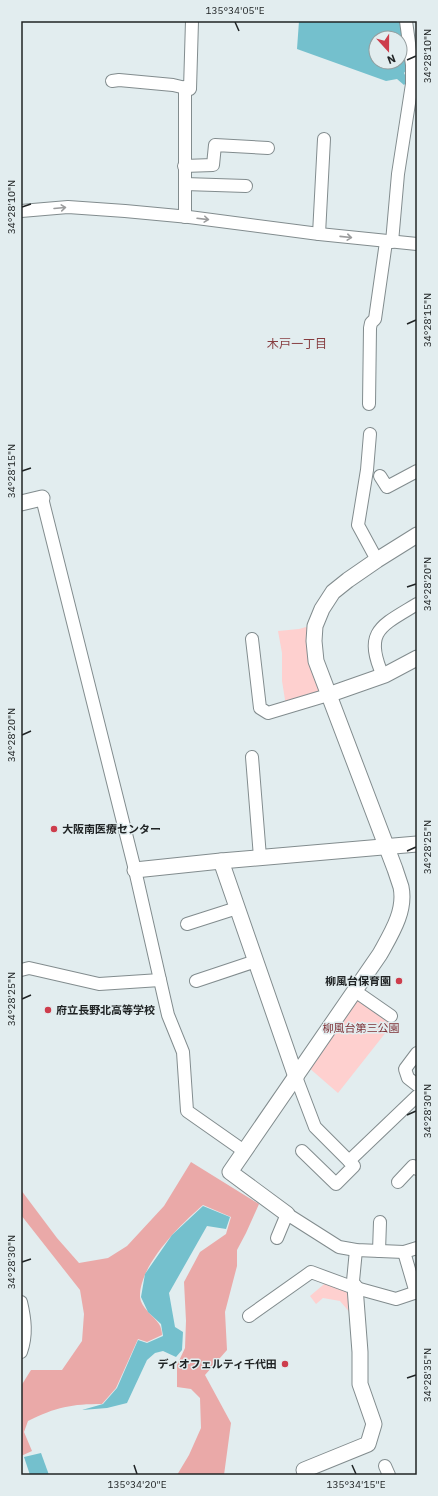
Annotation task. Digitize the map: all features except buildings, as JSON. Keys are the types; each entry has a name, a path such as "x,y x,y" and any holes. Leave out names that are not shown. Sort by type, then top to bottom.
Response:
{"street":[{"path":"112,81 119,80 173,85 190,89 192,21"},
{"path":"369,404 370,328 375,319 389,242 412,84 412,65 406,21"},
{"path":"184,217 185,87"},
{"path":"319,234 324,139"},
{"path":"184,166 213,165 216,145 268,148"},
{"path":"185,184 246,186"},
{"path":"21,211 68,207 184,217 319,234 417,244"},
{"path":"370,434 367,470 358,525 377,560"},
{"path":"380,476 388,488 417,471"},
{"path":"21,503 42,498 135,870 168,1014 183,1052 187,1111 244,1151"},
{"path":"417,535 377,560 333,592 322,609 315,626 314,641 316,661 401,888 401,906 395,925 380,954 230,1172 287,1214 339,1247 356,1250 404,1252 417,1248"},
{"path":"383,676 377,662 374,645 378,632 387,622 417,604"},
{"path":"252,639 260,708 268,713 328,695 383,676 417,658"},
{"path":"252,757 260,857"},
{"path":"135,870 260,857 417,844"},
{"path":"220,861 315,1127 354,1166 336,1184 302,1151"},
{"path":"187,924 237,908"},
{"path":"196,980 256,961"},
{"path":"21,970 29,968 99,984 160,980"},
{"path":"355,991 391,1016"},
{"path":"417,1053 405,1068 408,1078 417,1085"},
{"path":"349,1161 417,1096"},
{"path":"398,1182 412,1166 417,1169"},
{"path":"277,1238 287,1214"},
{"path":"379,1251 380,1222"},
{"path":"306,1475 304,1470 368,1444 374,1424 360,1384 360,1352 355,1287 353,1281 356,1250"},
{"path":"249,1316 275,1301 311,1272 396,1299 417,1293 404,1252"},
{"path":"21,1302 25,1324 24,1343 21,1352"}],"green space":[{"path":"306,627 313,633 326,694 286,706 282,681 282,653 278,631"},
{"name":"柳風台第三公園","path":"356,996 394,1022 338,1093 308,1067"},
{"path":"329,1280 353,1289 352,1315 340,1301 323,1298 316,1304 310,1296"}],"shaded area":[{"path":"191,1162 259,1204 237,1250 237,1266 225,1312 227,1350 205,1375 231,1423 224,1475 177,1475 189,1455 201,1428 200,1398 191,1389 177,1387 177,1365 185,1348 186,1321 184,1282 200,1252 226,1234 231,1217 203,1205 173,1234 163,1246 146,1272 142,1285 140,1297 141,1301 159,1324 162,1335 147,1342 138,1339 116,1388 102,1404 64,1407 47,1412 28,1421 24,1432 32,1451 21,1456 21,1386 31,1370 62,1370 82,1341 84,1314 80,1290 21,1215 21,1190 57,1238 79,1263 108,1258 127,1246 164,1206"}],"water":[{"path":"299,21 401,21 402,30 368,30 368,70 406,70 404,73 408,81 404,85 397,79 386,81 297,49"},
{"path":"203,1206 230,1217 226,1229 207,1226 169,1293 175,1327 183,1332 182,1350 176,1357 163,1351 155,1353 147,1360 127,1403 107,1408 82,1410 103,1404 117,1388 138,1340 147,1343 163,1336 161,1324 148,1312 141,1297 145,1274 172,1235"},
{"path":"41,1453 49,1475 30,1475 24,1457"}],"place":[{"name":"大阪南医療センター","path":"54,829"},
{"name":"柳風台保育園","path":"399,981"},
{"name":"府立長野北高等学校","path":"48,1010"},
{"name":"ディオフェルティ千代田","path":"285,1364"}],"district":[{"name":"木戸一丁目","path":"297,343"}]}
